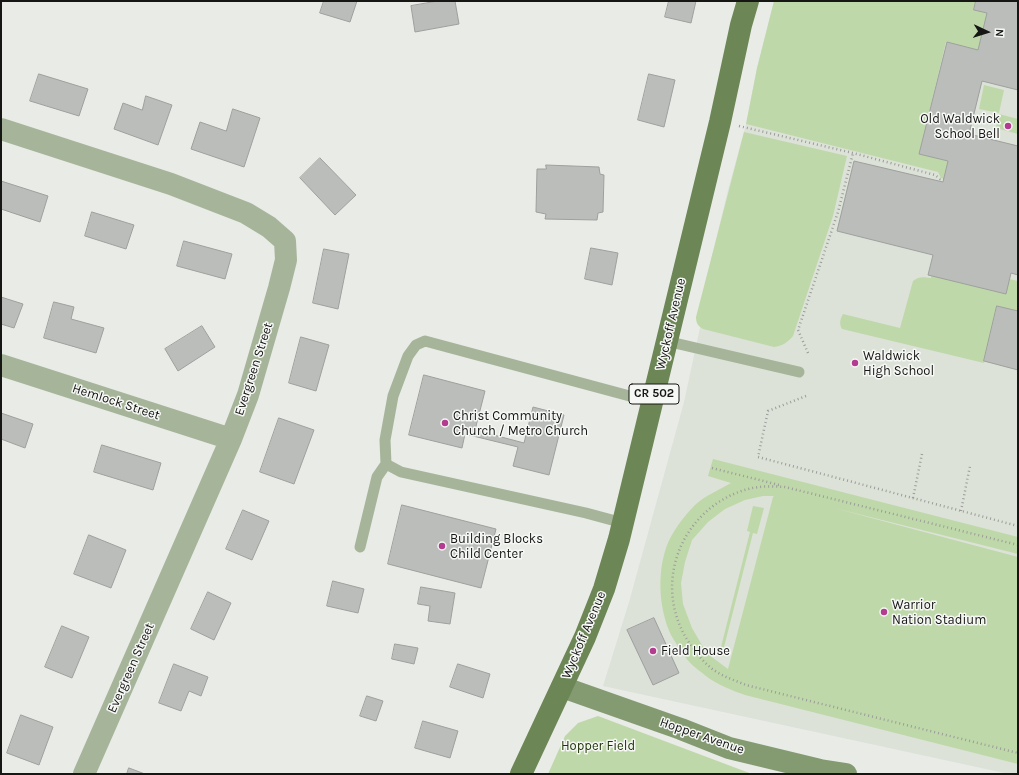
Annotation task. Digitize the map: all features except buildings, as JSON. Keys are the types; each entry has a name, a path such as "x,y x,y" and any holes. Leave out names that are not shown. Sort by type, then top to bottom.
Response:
{"main road":[{"name":"Wyckoff Avenue","path":"521,774 585,637 604,589 619,539 720,122 741,25 748,1"}],"street":[{"name":"Evergreen Street","path":"1,129 170,184 246,213 269,227 285,241 286,260 280,288 248,395 231,439 84,774"},
{"name":"Hemlock Street","path":"1,365 231,439"},
{"name":"Hopper Avenue","path":"562,686 681,729 728,748 820,770 846,774"}],"lane":[{"path":"360,547 377,477 386,464 385,440 393,396 408,356 416,345 425,341 652,402"},
{"path":"666,341 798,372"},
{"path":"386,464 402,472 586,513 623,523"}],"path":[{"path":"720,122 854,153 935,175 944,179"},
{"path":"808,353 798,330 838,212 854,153"},
{"path":"806,396 768,411 758,457 1018,526"},
{"path":"913,498 922,454"},
{"path":"961,511 970,466"},
{"path":"712,468 1018,545"},
{"path":"787,487 772,486 748,489 724,499 701,516 692,526 685,538 678,552 674,565 672,595 680,627 696,652 711,667 720,673 746,685 1018,753"}],"shaded area":[{"name":"Waldwick High School","path":"774,1 1018,1 1018,774 1009,774 603,686 629,602 684,402 701,323 699,309 746,124 757,68"}],"green space":[{"path":"774,1 976,1 974,10 987,13 978,50 946,42 919,154 948,161 944,179 941,178 938,172 746,124 757,68"},
{"path":"984,85 1004,90 999,113 979,109"},
{"path":"999,114 1018,119 1018,134 996,128"},
{"path":"744,132 847,156 833,216 793,336 784,344 774,347 703,329 700,327 696,319"},
{"path":"931,276 1009,279 1018,281 1018,311 997,306 984,363 842,329 840,322 843,314 900,328 913,281 921,277 931,278"},
{"name":"Warrior Nation Stadium","path":"713,459 1018,537 1018,554 834,508 1018,557 1018,764 745,695 715,682 693,665 676,644 667,625 662,603 660,581 666,548 678,525 695,505 704,498 731,483 708,476","holes":["763,496 774,496 773,497 728,669 713,658 703,647 692,628 683,604 681,583 685,562 692,540 708,522 725,509 745,500"]},
{"path":"753,506 764,508 757,534 753,533 724,647 721,647 750,532 747,531"},
{"name":"Hopper Field","path":"598,716 752,774 548,774 565,736 578,723"}],"place":[{"name":"Old Waldwick School Bell","path":"1008,126"},
{"name":"Waldwick High School","path":"855,363"},
{"name":"Christ Community Church / Metro Church","path":"445,423"},
{"name":"Building Blocks Child Center","path":"442,546"},
{"name":"Warrior Nation Stadium","path":"884,612"},
{"name":"Field House","path":"653,651"}]}
